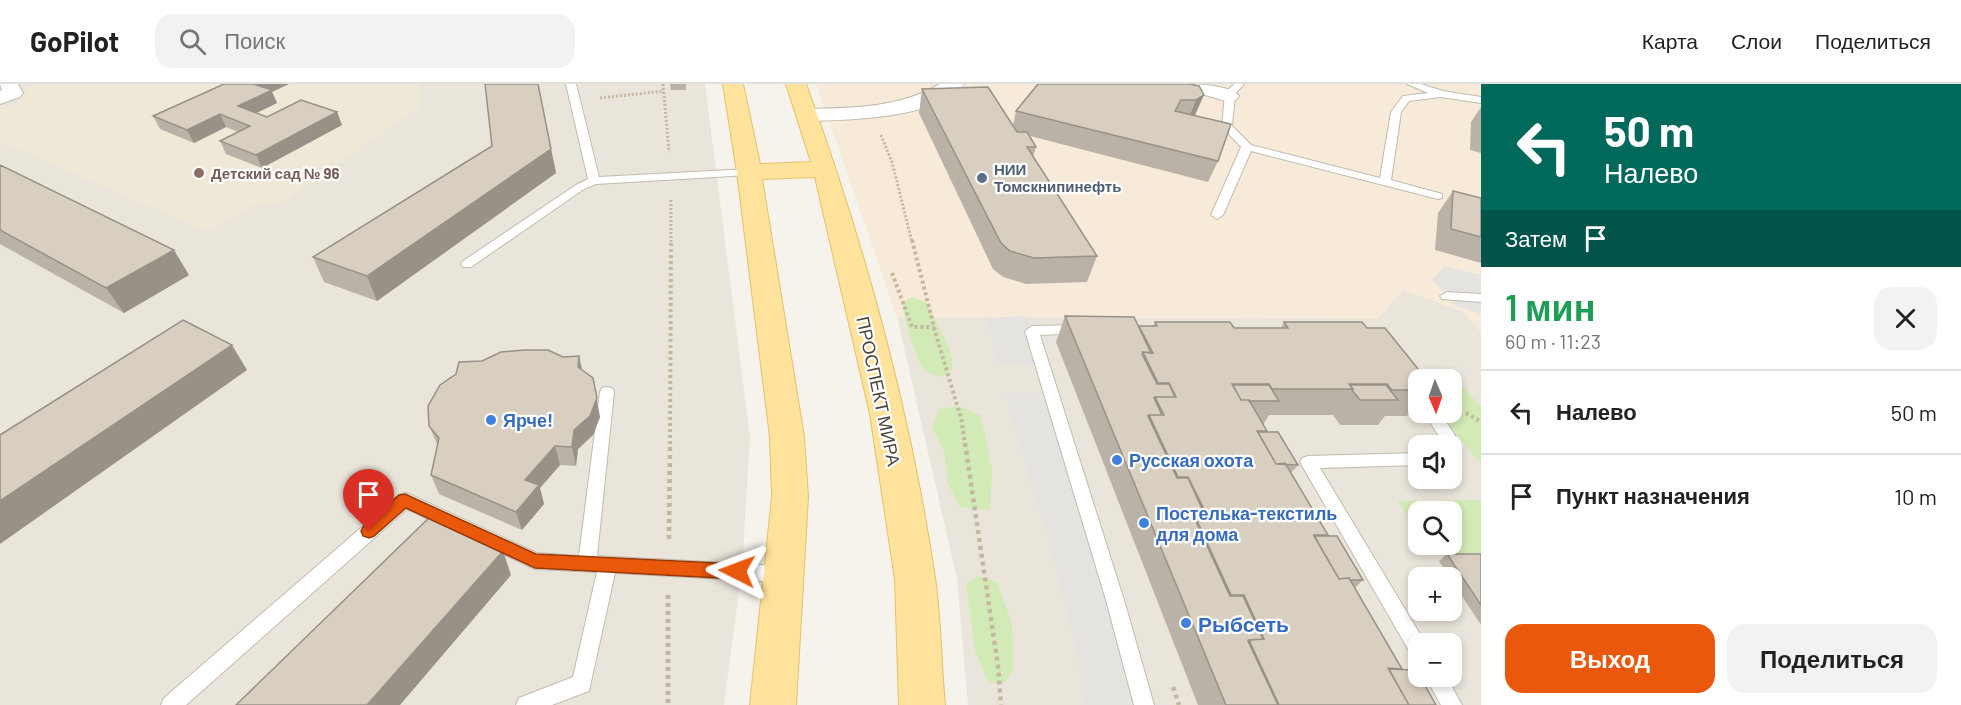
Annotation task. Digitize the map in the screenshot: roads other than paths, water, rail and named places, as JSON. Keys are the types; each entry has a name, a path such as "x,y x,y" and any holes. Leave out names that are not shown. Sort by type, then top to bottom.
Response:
{"main road":[{"path":"733,84 749,172 787,437 790,497 773,705"},
{"name":"ПРОСПЕКТ МИРА","path":"796,84 825,169 887,414 915,579 922,705"},
{"path":"749,172 825,169"}],"street":[{"path":"807,115 885,112 919,102 954,84"},
{"path":"1188,84 1234,90"}],"lane":[{"path":"571,84 594,181"},
{"path":"1412,84 1441,94 1481,100"},
{"path":"1234,90 1227,127 1247,147 1438,196"},
{"path":"1385,182 1396,112 1406,98 1441,94"},
{"path":"1217,215 1247,147"},
{"path":"467,264 580,187 594,181 749,172"},
{"path":"1447,296 1481,298"},
{"path":"1099,329 1032,331 1144,705"},
{"path":"587,564 607,392"},
{"path":"1439,423 1448,435"},
{"path":"1408,459 1308,462 1409,633"},
{"path":"171,705 405,500 535,561 783,574"},
{"path":"526,705 582,684 608,564"},
{"path":"1441,687 1452,705"}],"place":[{"name":"Детский сад № 96","path":"199,173"},
{"name":"НИИ Томскнипинефть","path":"982,178"},
{"name":"Ярче!","path":"491,420"},
{"name":"Русская охота","path":"1117,460"},
{"name":"Постелька-текстиль для дома","path":"1144,523"},
{"name":"Рыбсеть","path":"1186,623"}]}
